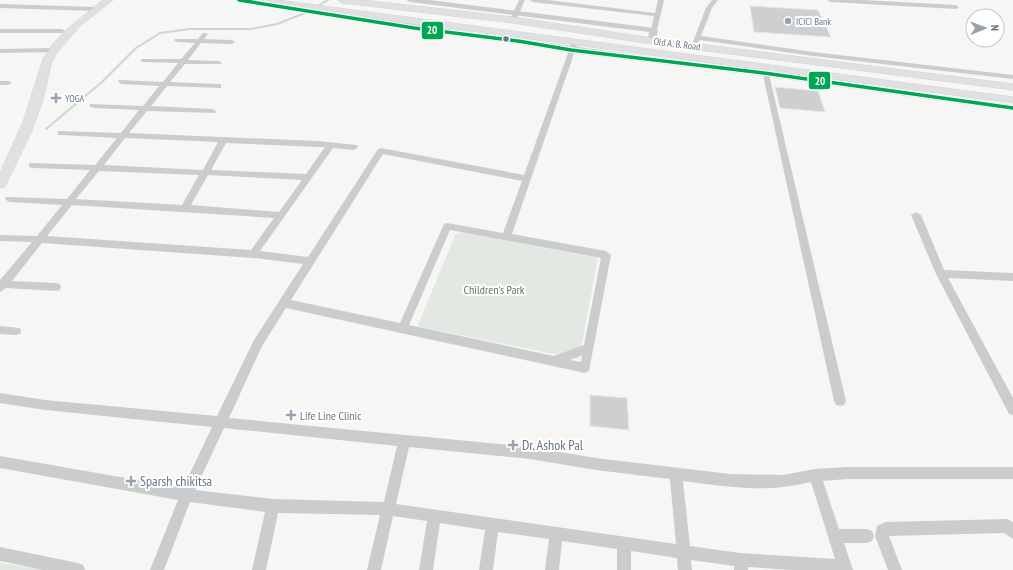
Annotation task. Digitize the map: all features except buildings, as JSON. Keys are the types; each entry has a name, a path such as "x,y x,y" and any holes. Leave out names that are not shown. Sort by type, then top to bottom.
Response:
{"main road":[{"path":"47,51 102,0"},
{"path":"0,184 5,164 26,131 48,60 47,51 62,32 93,9 109,0"},
{"name":"Old A. B. Road","path":"258,0 333,13 573,46 1013,100"},
{"name":"Old A. B. Road","path":"346,0 436,12 515,16 652,41 696,42 1013,87"},
{"path":"988,74 996,85"}],"street":[{"path":"239,0 300,8"},
{"path":"410,0 515,16 654,30"},
{"path":"515,16 522,0"},
{"path":"533,0 658,15"},
{"path":"652,41 661,0"},
{"path":"715,0 710,8 696,42 1013,77"},
{"path":"830,0 894,2 956,7"},
{"path":"930,0 936,6"},
{"path":"0,6 93,9"},
{"path":"0,31 62,32"},
{"path":"1,285 204,34"},
{"path":"177,40 232,42"},
{"path":"506,237 573,46"},
{"path":"0,52 47,51"},
{"path":"144,60 219,63"},
{"path":"840,401 764,69 1013,108"},
{"path":"122,82 218,86"},
{"path":"93,106 212,112"},
{"path":"61,133 354,147"},
{"path":"185,208 222,141"},
{"path":"253,254 309,177 330,145"},
{"path":"157,570 186,495 219,422 258,343 309,261 381,151 527,179"},
{"path":"32,165 204,174 309,177"},
{"path":"9,199 69,201 281,215"},
{"path":"916,215 941,274 1013,410"},
{"path":"284,303 585,368 606,255 448,226 403,328"},
{"path":"0,238 39,239 253,254 309,261"},
{"path":"941,274 1013,277"},
{"path":"1,285 56,287"},
{"path":"0,330 16,331"},
{"path":"554,361 589,348"},
{"path":"0,398 45,405 530,453 596,464 676,472 730,480 783,481 815,475 1013,473"},
{"path":"374,570 405,440"},
{"path":"0,462 186,495 273,506 388,508 683,552 741,565 845,568 815,475"},
{"path":"676,472 685,570"},
{"path":"258,570 273,506"},
{"path":"426,570 435,516"},
{"path":"486,570 492,524"},
{"path":"895,570 882,536 882,531 886,529 1007,526 1013,532"},
{"path":"552,570 556,534"},
{"path":"835,536 867,536"},
{"path":"624,543 624,570"},
{"path":"0,554 52,568 78,570"}],"green space":[{"name":"Children's Park","path":"460,232 598,258 579,359 420,327 418,325 456,233 459,234"},
{"path":"0,563 47,570 0,570"}],"waterway":[{"path":"316,7 328,0"},
{"path":"46,129 102,82 136,48 160,33 190,29 251,29 277,24 310,11"}],"transit line":[{"name":"20","path":"239,0 414,28 518,41 571,50 764,73 1013,108"}],"place":[{"name":"ICICI Bank","path":"788,21"},
{"name":"YOGA","path":"56,98"},
{"name":"Life Line Clinic","path":"291,415"},
{"name":"Dr. Ashok Pal","path":"513,445"},
{"name":"Sparsh chikitsa","path":"131,481"}]}
